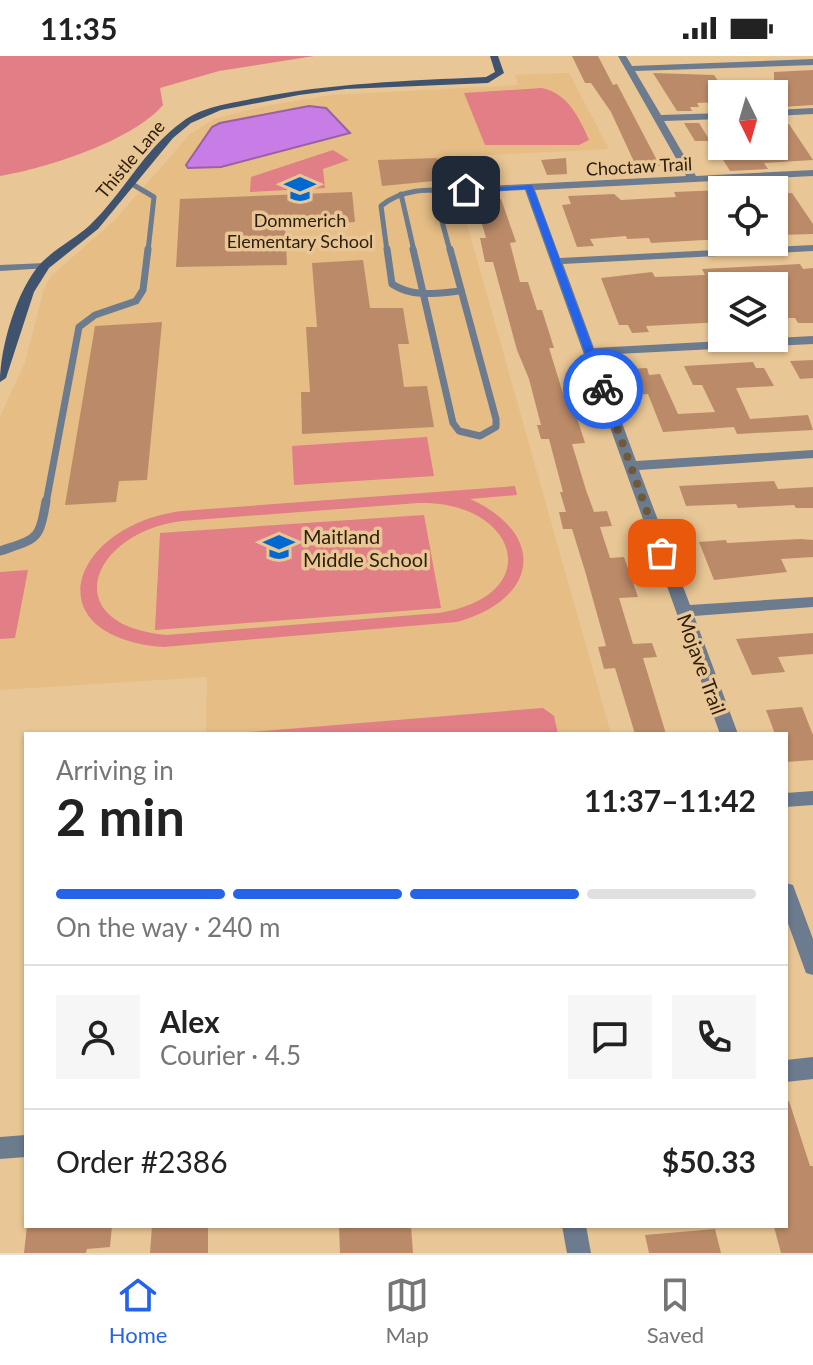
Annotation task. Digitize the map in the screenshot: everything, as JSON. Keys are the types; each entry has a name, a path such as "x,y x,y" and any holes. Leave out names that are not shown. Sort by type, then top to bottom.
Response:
{"street":[{"name":"Thistle Lane","path":"0,378 28,292 45,266 94,227 170,136 188,121 219,108 256,99 346,86 488,80 500,73 494,56"},
{"path":"622,56 693,179"},
{"path":"629,69 813,62"},
{"path":"788,112 813,111"},
{"path":"657,118 708,116"},
{"name":"Choctaw Trail","path":"466,190 813,173"},
{"name":"Mojave Trail","path":"529,187 728,732"},
{"path":"557,261 813,248"},
{"path":"0,268 45,266"},
{"path":"591,352 813,340"},
{"path":"629,466 813,454"},
{"path":"683,611 813,602"},
{"path":"788,800 813,798"},
{"path":"788,897 813,966"},
{"path":"788,1071 813,1068"},
{"path":"0,1148 24,1146"},
{"path":"574,1228 579,1253"}],"lane":[{"path":"0,551 33,540 41,528 79,327 95,315 136,301 143,290 154,197 132,184"},
{"path":"461,291 423,293 399,290 392,284 381,206 401,194 466,190"},
{"path":"401,194 453,423 459,431 480,436 496,427 496,419 434,192"}],"shaded area":[{"path":"0,56 314,56 219,71 160,88 163,105 131,130 64,160 0,176"},
{"name":"Maitland Middle School","path":"569,73 609,149 448,157 610,732 206,732 207,677 0,690 0,417 25,362 44,289 51,276 114,221 189,135 214,119 265,106 332,95 518,85 515,75"},
{"path":"542,88 565,101 589,140 579,145 485,145 464,93"},
{"path":"309,106 326,108 350,133 221,167 188,168 186,165 212,127 220,123"},
{"path":"333,150 349,160 323,169 325,188 250,192 251,177"},
{"path":"427,437 434,476 294,485 292,446"},
{"path":"515,486 517,495 470,499 495,514 513,530 522,548 523,566 517,583 504,599 484,612 457,622 163,647 122,639 95,623 82,603 82,580 93,557 114,537 144,520 182,511","holes":["418,503 452,506 479,516 497,532 507,550 507,569 496,588 474,603 439,613 166,635 131,627 109,614 98,597 98,578 108,559 126,542 151,529 182,521"]},
{"path":"424,515 441,608 155,630 160,533"},
{"path":"28,570 15,638 0,639 0,572"},
{"path":"543,708 554,716 558,732 250,732"}],"building":[{"path":"572,56 598,56 613,85 617,84 660,166 636,166 611,112 591,83 585,83"},
{"path":"813,70 813,105 788,107 788,80 774,80 774,72"},
{"path":"653,73 714,75 717,80 708,80 708,103 697,103 699,107 690,107 692,111 677,111"},
{"path":"684,123 699,123 708,138 708,141 695,141"},
{"path":"788,124 813,160 764,163 768,169 730,171 723,160 788,160"},
{"path":"437,158 439,164 471,162 476,177 382,186 378,160"},
{"path":"566,158 567,174 547,175 541,160"},
{"path":"708,191 708,240 651,243 649,238 627,239 626,236 590,239 594,246 577,247 562,205 571,204 568,196 614,194 621,200 676,197 674,192"},
{"name":"Dommerich Elementary School","path":"352,192 355,222 285,225 287,265 176,267 180,199"},
{"path":"788,193 792,193 813,224 813,234 788,235"},
{"path":"501,199 516,242 510,243 520,282 528,282 537,310 542,310 554,348 549,348 565,400 571,399 585,443 572,444 586,490 594,512 607,511 612,526 600,527 610,558 624,557 638,597 619,598 633,644 652,643 657,657 643,658 665,732 634,732 615,668 604,669 598,647 606,646 585,571 572,529 563,529 559,512 566,512 560,492 563,492 549,439 541,439 537,425 541,425 529,379 517,350 493,262 485,262 480,238 486,238 482,224 489,223 482,200"},
{"path":"363,260 370,308 403,308 409,344 398,344 404,387 427,386 434,427 302,434 301,392 310,392 306,327 317,327 312,263"},
{"path":"800,264 803,269 813,268 813,323 798,323 795,318 788,318 788,272 708,272 708,323 646,326 649,332 632,333 628,325 619,325 601,278 652,272 655,277 705,275 702,269"},
{"path":"162,322 147,480 119,481 116,502 65,505 95,326"},
{"path":"813,360 813,378 800,379 790,361"},
{"path":"753,362 756,368 764,368 774,386 736,388 750,419 808,415 813,430 737,434 734,427 663,432 648,394 636,395 626,369 647,368 649,375 660,374 678,414 715,412 702,385 693,385 684,366"},
{"path":"774,481 778,489 813,487 813,508 796,508 794,505 738,508 736,504 686,506 679,486"},
{"path":"726,540 727,543 813,540 813,557 781,559 787,572 714,580 699,542"},
{"path":"813,633 813,654 778,657 785,672 752,675 736,639"},
{"path":"802,707 813,735 813,760 788,762 788,732 774,732 766,710"},
{"path":"789,1101 810,1166 813,1166 813,1253 781,1253 774,1228 788,1228"},
{"path":"27,1228 112,1228 110,1247 87,1249 86,1253 24,1253"},
{"path":"152,1228 208,1228 208,1253 150,1253"},
{"path":"339,1228 411,1228 413,1253 340,1253"},
{"path":"715,1229 721,1253 649,1253 645,1235"}],"way so far":[{"path":"603,389 662,553"}],"place":[{"name":"Dommerich Elementary School","path":"300,189"},
{"name":"Maitland Middle School","path":"279,547"}],"route":[{"path":"466,190 529,187 603,389"}]}
